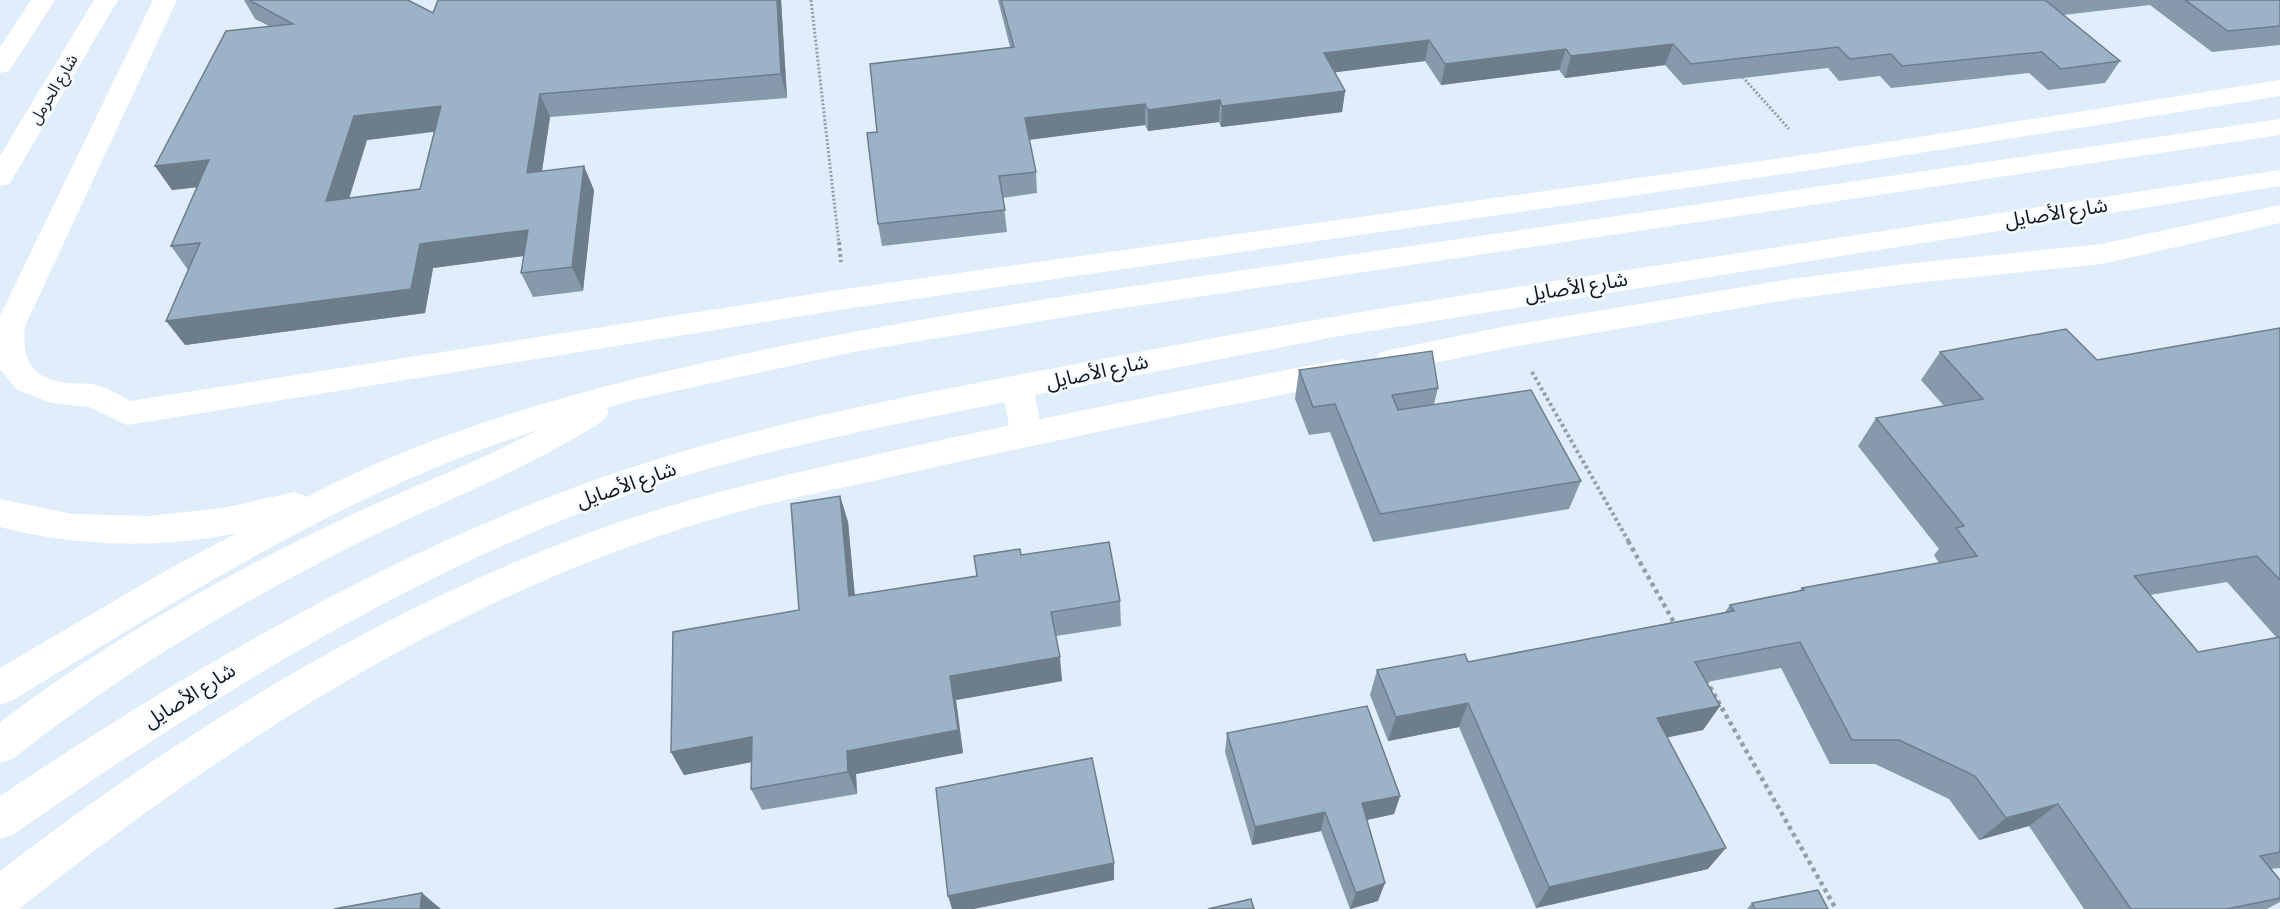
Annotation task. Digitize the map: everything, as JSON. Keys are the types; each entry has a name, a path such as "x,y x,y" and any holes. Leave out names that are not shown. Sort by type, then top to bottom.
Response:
{"street":[{"path":"0,66 43,0"},
{"name":"شارع الحرمل","path":"0,178 106,0"},
{"path":"165,0 10,326 6,345 10,362 21,377 39,388 64,394 93,396 127,413 845,299 1818,161 2185,101 2280,88"},
{"path":"0,688 180,580 348,491 488,433 624,391 853,341 1065,306 2280,127"},
{"name":"شارع الأصايل","path":"0,819 70,770 213,679 347,604 475,542 598,493 692,461 784,436 1188,352 1339,324 2280,178"},
{"path":"0,897 58,850 158,777 254,714 348,660 438,614 529,572 617,537 703,508 788,486 1026,434 1512,336 1837,282 2103,254 2280,214"},
{"path":"1018,387 1026,434"},
{"path":"0,745 81,685 264,576 349,531 536,447 624,391"},
{"path":"0,513 29,522 69,528 135,530 205,524 267,513 348,491"}],"path":[{"path":"811,0 845,299"},
{"path":"1734,68 1818,161"},
{"path":"1512,336 1677,628"},
{"path":"1701,670 1836,909"}],"building":[{"path":"249,0 408,0 433,13 438,0 777,0 781,74 540,94 527,173 584,166 572,267 521,273 528,230 420,244 411,289 166,321 200,243 171,246 209,160 155,166 226,31 293,24","holes":["441,106 420,189 326,201 354,116"]},
{"path":"1001,0 2045,0 2120,61 2061,69 2042,52 1902,66 1891,54 1850,59 1838,47 1691,64 1673,44 1571,56 1566,49 1445,64 1429,40 1324,53 1345,91 1222,106 1220,100 1148,110 1145,104 1025,118 1036,172 999,176 1005,210 878,224 867,133 877,132 870,64 1014,47"},
{"path":"2185,0 2280,0 2280,26 2228,31"},
{"path":"2280,328 2280,580 2257,556 2134,576 2198,652 2280,637 2280,852 2260,856 2280,880 2280,898 2227,909 2131,909 2058,804 2006,818 1975,776 1899,740 1852,740 1800,642 1695,662 1720,706 1657,718 1726,848 1549,887 1468,703 1396,717 1377,670 1465,654 1468,662 1734,611 1730,605 1804,590 1802,588 1977,556 1956,528 1964,526 1876,418 1983,399 1940,352 2066,329 2097,360"},
{"path":"1432,351 1438,388 1392,395 1398,410 1531,390 1581,481 1380,514 1335,404 1313,407 1299,370"},
{"path":"840,496 849,596 977,576 974,556 1020,549 1021,555 1109,542 1120,601 1051,612 1060,657 950,676 958,730 847,751 848,772 751,789 752,737 671,752 673,632 799,610 791,504"},
{"path":"1367,706 1400,796 1362,803 1385,883 1356,893 1325,812 1255,827 1227,733"},
{"path":"1092,758 1114,863 948,896 936,788"},
{"path":"1818,890 1828,909 1755,909 1752,903"},
{"path":"422,893 420,909 334,909"},
{"path":"1251,899 1254,909 1208,909"}]}
